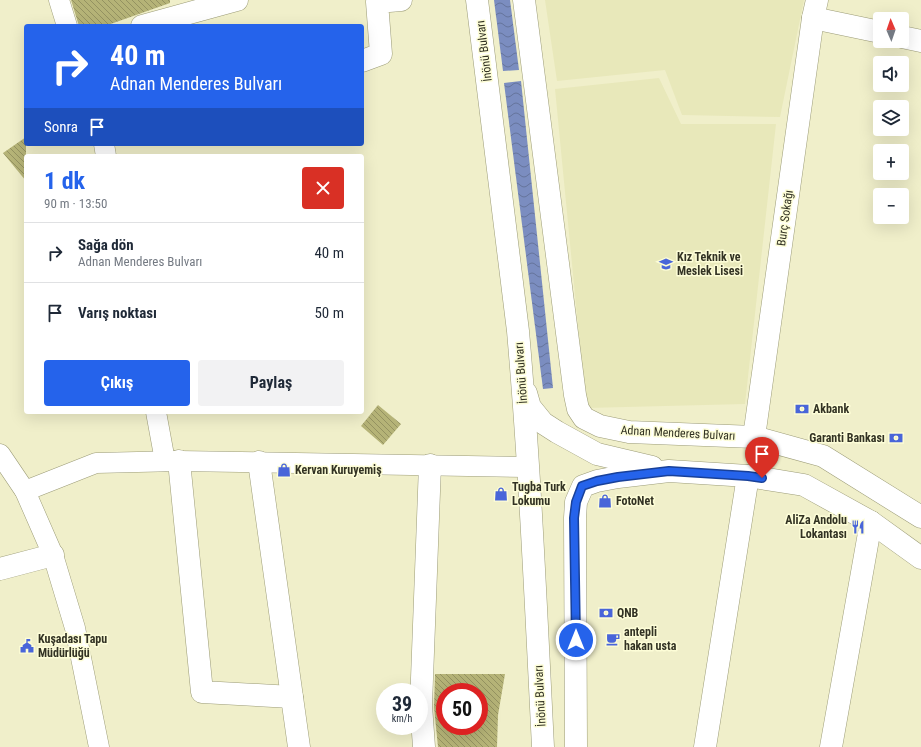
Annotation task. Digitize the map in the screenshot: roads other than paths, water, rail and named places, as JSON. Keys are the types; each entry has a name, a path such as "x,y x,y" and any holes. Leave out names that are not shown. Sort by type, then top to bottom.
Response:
{"main road":[{"path":"149,24 237,0"},
{"path":"364,60 382,54 376,1 401,0"},
{"name":"İnönü Bulvarı","path":"477,0 517,323 522,378 543,747"},
{"name":"Adnan Menderes Bulvarı","path":"524,0 575,395 578,409 584,418 600,426 630,432 754,437 823,456 921,517"},
{"path":"815,9 873,30"},
{"name":"Burç Sokağı","path":"754,437 815,9"},
{"path":"909,38 921,41"},
{"path":"522,378 530,407 543,423 556,432 597,454 669,471 748,476 804,485 871,522 921,558"},
{"path":"172,461 202,692 292,697"},
{"path":"259,462 299,747"},
{"path":"424,747 421,705 430,465"},
{"path":"576,747 574,518 576,502 582,486 597,481 669,471"},
{"path":"705,747 748,476"},
{"path":"831,747 871,522"},
{"path":"0,569 53,555"}],"street":[{"path":"59,0 66,24"},
{"path":"157,414 172,461"},
{"path":"0,454 26,491 53,555 75,628 99,747"},
{"path":"26,491 96,463 172,461 528,467"}],"water":[{"path":"494,0 510,0 519,70 503,71"},
{"path":"521,81 553,388 543,389 504,83"}],"place":[{"name":"Kız Teknik ve Meslek Lisesi","path":"666,264"},
{"name":"Akbank","path":"802,409"},
{"name":"Garanti Bankası","path":"896,438"},
{"name":"Kervan Kuruyemiş","path":"284,470"},
{"name":"Tugba Turk Lokumu","path":"501,494"},
{"name":"FotoNet","path":"605,501"},
{"name":"AliZa Andolu Lokantası","path":"858,527"},
{"name":"QNB","path":"606,613"},
{"name":"antepli hakan usta","path":"613,639"},
{"name":"Kuşadası Tapu Müdürlüğü","path":"27,646"}]}
